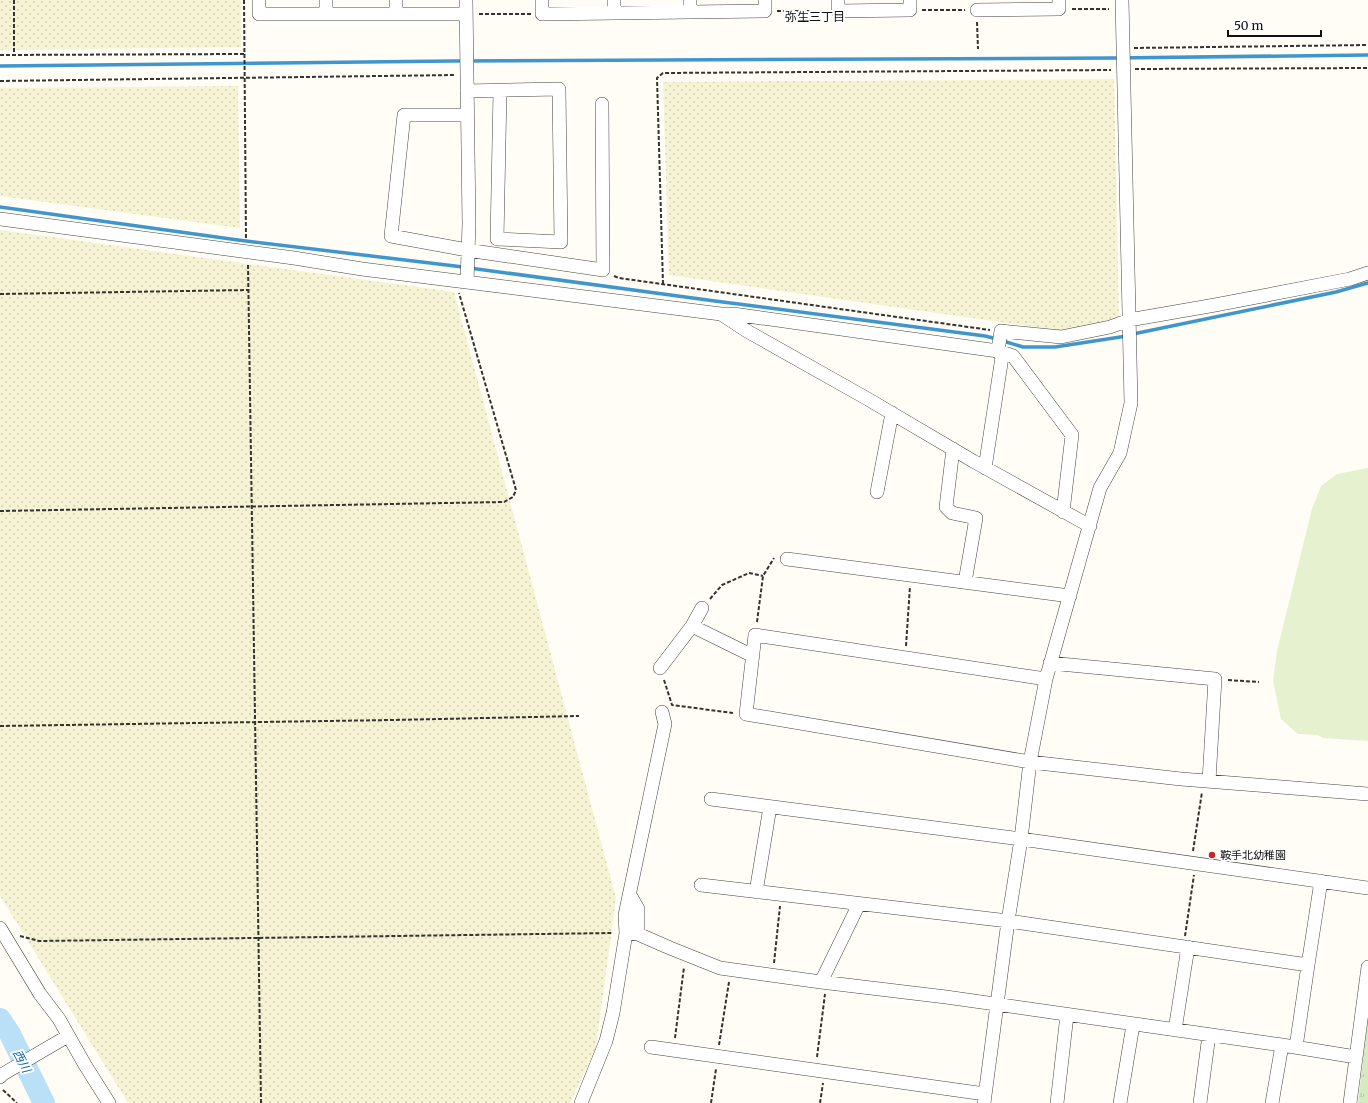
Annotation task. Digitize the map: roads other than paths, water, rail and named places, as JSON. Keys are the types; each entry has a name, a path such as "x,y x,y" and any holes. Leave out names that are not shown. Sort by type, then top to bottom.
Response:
{"street":[{"path":"259,0 259,14 466,14"},
{"path":"326,0 326,14"},
{"path":"396,0 396,14"},
{"path":"462,281 469,224 466,0"},
{"path":"542,0 542,14 614,6 765,6"},
{"path":"651,1047 820,1071 984,1098 1008,921 1021,839 1030,762 1046,679 1100,488 1120,453 1131,403 1122,0"},
{"path":"838,5 910,5"},
{"path":"983,6 1059,5"},
{"path":"467,91 500,90 559,89 561,242 497,239 500,90"},
{"path":"467,115 404,115 391,236 467,250 602,270 602,104"},
{"path":"0,219 294,258 362,269 720,314 733,314 998,351 1013,356 1072,435 1063,512"},
{"path":"985,468 1002,357 998,351 1001,331 1061,337 1110,327 1130,320 1223,304 1368,273"},
{"path":"720,314 985,468 1090,526"},
{"path":"876,492 892,413"},
{"path":"953,449 946,507 952,514 976,518 965,582"},
{"path":"787,559 1070,596"},
{"path":"660,668 692,626 702,608"},
{"path":"692,626 753,656"},
{"path":"1046,679 755,635 746,714 1030,762 1206,781 1368,794"},
{"path":"1050,663 1215,679 1206,781"},
{"path":"581,1103 606,1041 638,908 630,895 662,742 664,724 662,712"},
{"path":"711,799 1021,839 1368,888"},
{"path":"756,892 770,807"},
{"path":"1296,1047 1321,881"},
{"path":"701,886 1008,921 1308,965"},
{"path":"824,983 859,904"},
{"path":"0,928 40,994 59,1019 63,1039 109,1103"},
{"path":"632,933 720,968 1133,1024 1356,1057"},
{"path":"1175,1030 1186,947"},
{"path":"1350,1103 1368,967"},
{"path":"1056,1103 1067,1015"},
{"path":"1120,1103 1133,1024"},
{"path":"1200,1103 1209,1035"},
{"path":"2,1076 63,1039"},
{"path":"1272,1103 1282,1045"}],"waterway":[{"path":"0,66 452,61 1112,58 1368,55"},
{"path":"0,207 238,240 455,266 985,336 997,339"},
{"path":"1133,334 1336,292 1368,283"},
{"path":"1003,341 1023,347 1055,347 1127,336"},
{"name":"西川","path":"0,1019 10,1034 44,1103"}],"place":[{"name":"鞍手北幼稚園","path":"1212,855"}],"district":[{"name":"弥生三丁目","path":"815,16"}]}
